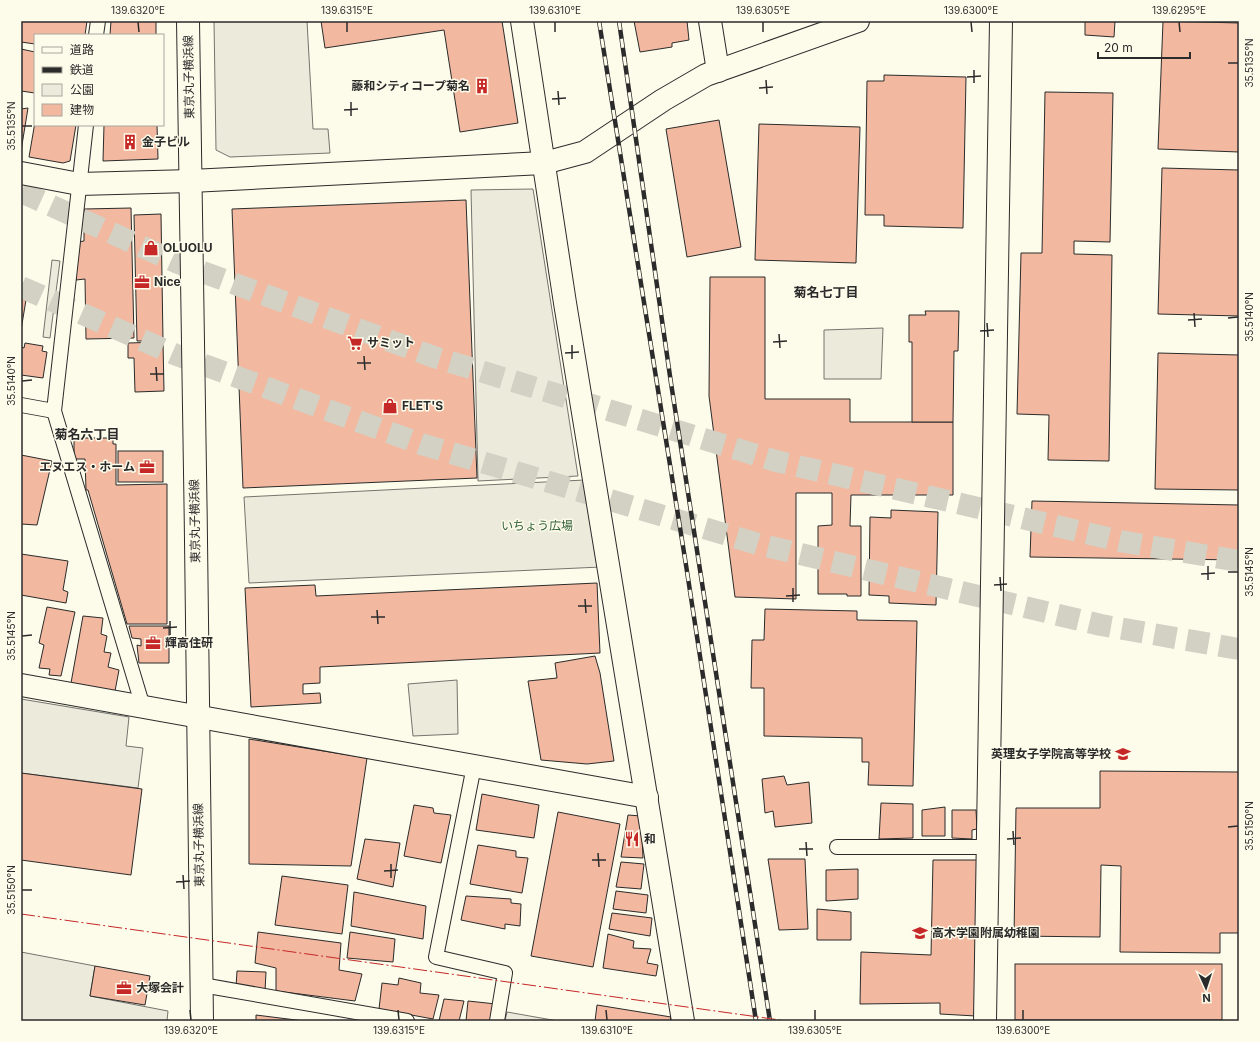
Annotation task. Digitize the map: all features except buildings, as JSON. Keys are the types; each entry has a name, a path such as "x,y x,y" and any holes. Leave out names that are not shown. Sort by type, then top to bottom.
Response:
{"street":[{"name":"東京丸子横浜線","path":"188,21 202,1021"},
{"path":"522,21 565,303 684,1021"},
{"path":"710,21 718,71"},
{"path":"21,173 79,184 191,181 544,163 585,152 663,100 706,75 858,21"},
{"path":"985,1021 1001,21"},
{"path":"21,685 647,797"}],"lane":[{"path":"96,34 98,21"},
{"path":"86,126 54,411 143,707"},
{"path":"21,404 54,411"},
{"path":"474,766 436,957 505,973 497,1021"},
{"path":"837,847 988,847"},
{"path":"202,985 406,1021"}],"green space":[{"path":"52,260 60,261 50,338 43,337"},
{"name":"いちょう広場","path":"585,480 601,567 249,583 244,497"}],"shaded area":[{"path":"214,21 307,21 313,129 328,129 330,153 230,157 216,150"},
{"path":"533,189 578,476 478,481 471,190"},
{"path":"883,328 881,379 824,379 824,330"},
{"path":"457,680 458,734 413,736 408,684"},
{"path":"21,699 129,717 126,746 143,748 138,788 21,773"},
{"path":"21,952 95,966 90,996 168,1011 167,1021 21,1021"},
{"path":"507,1012 558,1021 505,1021"}],"tunnel":[{"path":"21,192 178,263 434,357 776,461 1125,542 1239,561"},
{"path":"21,287 174,354 421,444 758,544 1101,625 1239,649"}],"railway":[{"path":"599,21 686,565 756,1021"},
{"path":"619,21 671,383 770,1021"}],"power":[{"path":"21,914 787,1021"}],"place":[{"name":"藤和シティコープ菊名","path":"482,86"},
{"name":"金子ビル","path":"130,142"},
{"name":"OLUOLU","path":"151,248"},
{"name":"Nice","path":"142,282"},
{"name":"サミット","path":"355,343"},
{"name":"FLET'S","path":"390,406"},
{"name":"エヌエス・ホーム","path":"147,467"},
{"name":"輝高住研","path":"153,643"},
{"name":"英理女子学院高等学校","path":"1123,754"},
{"name":"和","path":"632,839"},
{"name":"高木学園附属幼稚園","path":"920,933"},
{"name":"大塚会計","path":"124,988"}],"district":[{"name":"菊名七丁目","path":"826,292"},
{"name":"菊名六丁目","path":"87,434"}]}
